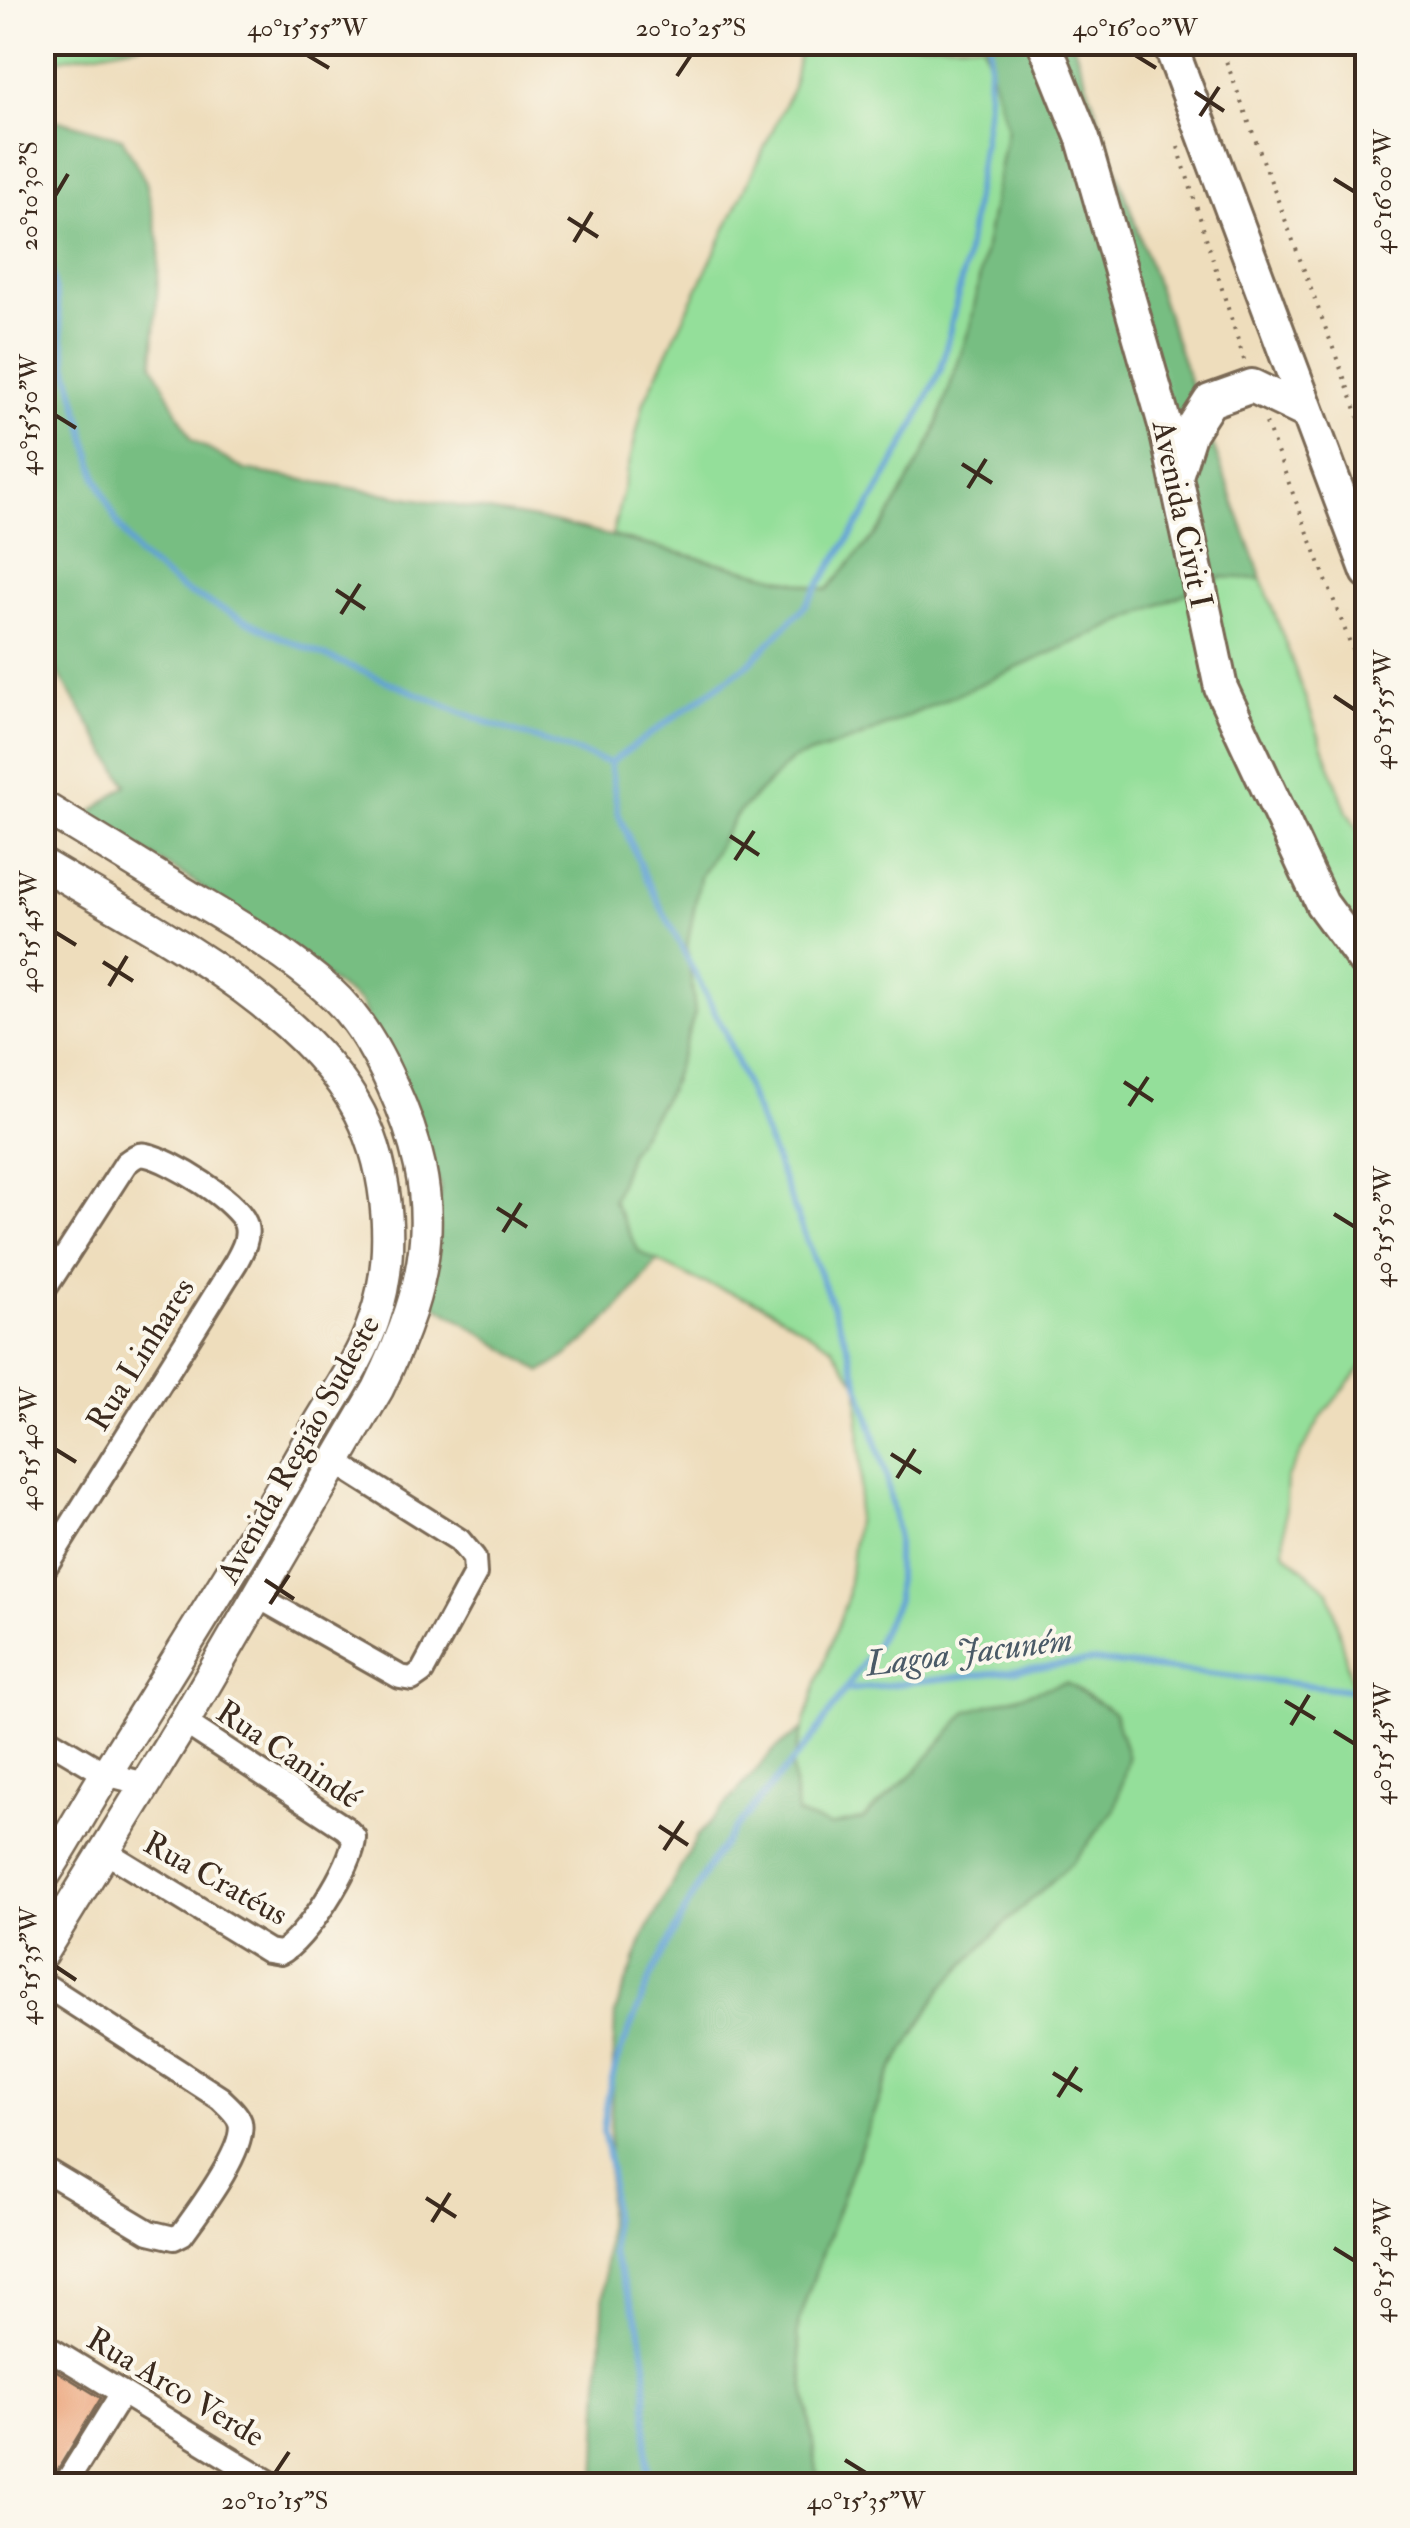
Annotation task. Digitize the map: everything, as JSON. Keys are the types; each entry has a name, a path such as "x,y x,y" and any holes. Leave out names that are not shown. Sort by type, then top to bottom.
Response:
{"main road":[{"name":"Avenida Civit I","path":"1044,42 1082,138 1165,425 1221,688 1322,904 1368,966"},
{"path":"1169,42 1368,572"},
{"path":"1176,476 1190,432 1210,401 1252,386 1306,412"}],"street":[{"name":"Avenida Região Sudeste","path":"42,806 228,919 331,993 356,1020 378,1055 418,1150 425,1193 426,1239 417,1298 404,1336 378,1389 184,1722 42,1953"},
{"name":"Avenida Região Sudeste","path":"42,864 220,974 291,1028 338,1080 360,1112 375,1150 385,1199 386,1239 374,1319 354,1364 244,1552 42,1879"},
{"name":"Rua Linhares","path":"42,1293 126,1163 142,1154 196,1180 242,1215 247,1236 243,1248 42,1572"},
{"path":"244,1552 265,1584 405,1679 417,1677 455,1616 475,1574 474,1558 470,1550 337,1463"},
{"name":"Rua Canindé","path":"184,1722 351,1832 351,1858 328,1895"},
{"path":"42,1736 106,1774 145,1784"},
{"name":"Rua Cratéus","path":"106,1852 275,1953 284,1952 298,1940 328,1895"},
{"path":"42,1984 220,2098 240,2120 240,2132 221,2180 182,2234 174,2238 149,2232 42,2168"},
{"name":"Rua Arco Verde","path":"42,2344 275,2486"},
{"path":"64,2486 122,2393"}],"path":[{"path":"1218,42 1368,442"}],"green space":[{"path":"43,42 147,42 147,43 43,62"},
{"path":"801,43 983,43 1007,128 971,324 933,437 886,522 828,590 612,536 644,402 793,87"},
{"path":"983,43 1073,43 1262,579 1222,577 856,739 791,760 736,815 700,877 687,946 695,1013 669,1090 630,1151 613,1201 639,1252 657,1261 605,1322 575,1350 542,1372 434,1304 440,1186 361,1003 186,876 84,818 127,785 43,648 43,119 122,138 146,182 160,246 153,364 192,440 245,470 553,522 827,590 886,522 933,437 971,324 1007,128"},
{"path":"1222,577 1262,579 1347,812 1367,844 1367,1360 1322,1416 1287,1477 1284,1552 1329,1591 1355,1698 1367,1700 1367,2485 819,2485 797,2334 799,2319 891,2072 942,1988 1001,1927 916,1771 863,1819 830,1826 797,1814 792,1765 847,1599 861,1478 858,1385 831,1346 760,1303 696,1280 639,1252 613,1201 630,1151 669,1090 695,1013 687,946 700,877 736,815 791,760 856,739"},
{"path":"1066,1682 1114,1713 1128,1758 1115,1809 1073,1862 1001,1927 942,1988 891,2072 799,2319 797,2334 819,2485 596,2485 615,2013 644,1936 697,1837 775,1749 802,1730 792,1765 797,1814 830,1826 863,1819 916,1771 968,1711"}],"building":[{"path":"42,2362 101,2398 49,2484 42,2479"}],"waterway":[{"path":"610,763 750,663 806,605 908,438 941,369 966,259 987,113 990,42"},
{"path":"42,214 68,368 97,478 116,521 138,555 183,590 284,639 491,724 610,763"},
{"path":"610,763 618,813 644,874 725,1032 846,1341 886,1475 897,1533 897,1600 875,1646 811,1740 733,1831 708,1867 652,1974 617,2061 607,2098 603,2132 611,2170 612,2253 640,2326 646,2363 647,2486"},
{"name":"Lagoa Jacuném","path":"846,1690 1094,1661 1368,1692"}]}
